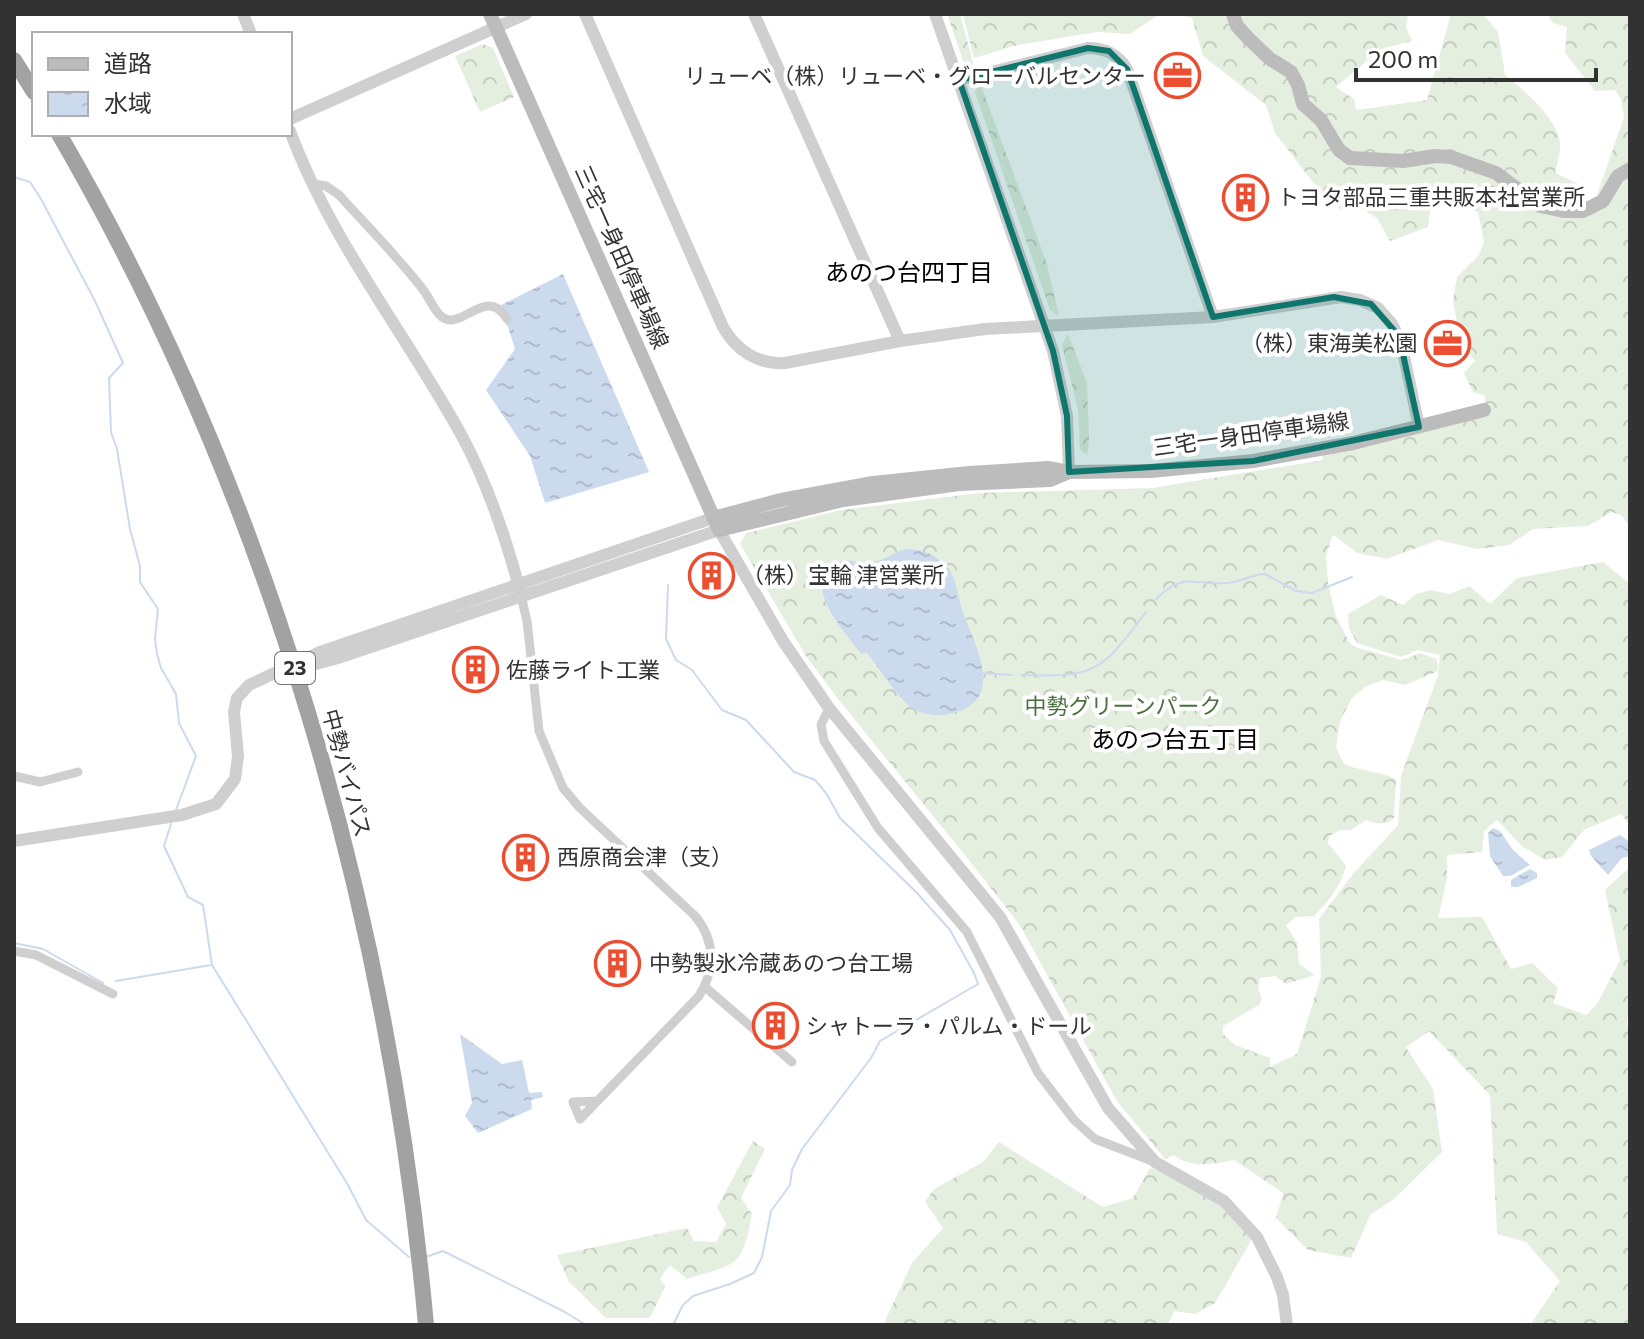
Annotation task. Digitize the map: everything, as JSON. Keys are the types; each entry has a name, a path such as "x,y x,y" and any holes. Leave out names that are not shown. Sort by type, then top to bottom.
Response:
{"highway":[{"path":"14,60 32,89"},
{"name":"中勢バイパス","path":"60,136 131,270 187,390 236,506 294,665 365,927 399,1107 426,1325"}],"main road":[{"path":"1233,14 1237,26 1249,39 1270,59 1291,72 1303,104 1321,120 1330,139 1350,158 1403,161 1421,157 1451,157 1496,173 1540,206 1564,211 1583,211 1603,201 1618,176 1630,169"},
{"name":"三宅一身田停車場線","path":"493,21 716,524 843,500 959,484 1050,480 1069,472 1151,471 1253,461 1340,446 1484,410"}],"street":[{"path":"292,118 493,21 526,14"},
{"path":"585,14 732,341 752,357 778,364 985,329 1213,317 1334,297 1354,298 1371,304 1388,318 1399,336 1419,427"},
{"path":"754,14 900,341"},
{"path":"935,14 1044,326 1064,394 1069,472"},
{"path":"959,80 1088,48 1105,49 1117,56 1127,69 1213,317"},
{"path":"292,135 345,245 463,438 498,515 527,621 539,731 551,765 563,788 580,808 701,923 709,939 711,970 695,1002 597,1101"},
{"path":"314,184 326,186 339,195 421,285 442,317 448,321 487,306 499,308 507,319"},
{"path":"14,841 182,815 216,804 230,789 238,767 234,723 237,698 249,685 320,652 520,590 716,524 783,641 829,708 993,907 1047,996 1108,1108 1155,1162"},
{"path":"829,708 821,725 824,741 878,828 967,932 1038,1073 1074,1120 1095,1139 1155,1162 1213,1193 1234,1210 1262,1246 1277,1277 1287,1325"},
{"path":"14,776 40,782 78,772"},
{"path":"14,951 36,955 113,994"},
{"path":"705,987 792,1062"}],"highlighted area":[{"path":"1088,48 1109,51 1127,69 1213,317 1334,297 1371,304 1399,336 1419,427 1253,461 1069,472 1067,416 1053,351 959,80"}],"green space":[{"path":"947,14 960,14 974,66 963,61"},
{"path":"963,14 1160,14 1130,34 1097,32 1018,45 974,58"},
{"name":"中勢グリーンパーク","path":"1174,14 1408,14 1406,27 1412,41 1381,49 1336,87 1354,99 1356,110 1427,100 1451,14 1483,14 1498,32 1505,75 1553,123 1560,142 1555,173 1577,183 1580,204 1596,198 1624,117 1621,99 1615,90 1595,91 1565,53 1567,27 1553,23 1547,14 1630,14 1630,526 1621,515 1612,512 1588,526 1533,529 1509,545 1477,549 1438,540 1387,559 1357,553 1334,535 1332,537 1326,556 1328,582 1335,614 1349,642 1355,647 1402,660 1420,653 1437,659 1438,671 1405,685 1383,680 1365,687 1352,698 1340,721 1336,747 1344,764 1396,780 1394,818 1381,824 1366,820 1351,830 1340,830 1329,836 1328,843 1346,866 1341,880 1314,916 1296,917 1286,925 1297,943 1299,964 1315,975 1286,984 1275,976 1260,978 1258,988 1262,999 1259,1005 1223,1026 1223,1034 1235,1045 1270,1058 1270,1067 1297,1054 1321,977 1319,919 1353,874 1398,825 1401,776 1438,675 1440,655 1417,650 1401,657 1357,643 1349,629 1348,614 1381,595 1403,605 1416,594 1431,590 1449,594 1470,586 1490,604 1517,578 1603,562 1630,584 1630,825 1621,814 1584,830 1562,857 1545,860 1523,847 1497,820 1484,831 1482,852 1447,855 1447,878 1438,918 1482,917 1511,969 1532,963 1558,988 1553,1003 1586,1015 1597,1004 1620,960 1605,890 1630,867 1630,1015 1627,1019 1630,1054 1630,1325 1534,1325 1532,1322 1560,1281 1526,1242 1497,1234 1490,1095 1429,1031 1406,1047 1433,1089 1442,1152 1394,1199 1371,1214 1351,1258 1308,1250 1276,1218 1283,1193 1234,1160 1203,1164 1188,1162 1174,1155 1165,1159 1117,1101 1019,924 806,656 740,544 746,533 841,510 979,493 1152,488 1323,460 1321,454 1484,413 1485,396 1473,392 1464,373 1475,361 1460,342 1453,300 1457,277 1478,256 1484,242 1478,212 1453,202 1431,206 1428,227 1390,241 1377,218 1359,207 1341,210 1312,181 1275,133 1266,105 1203,56 1192,18"},
{"path":"483,44 493,48 514,97 480,112 455,56"},
{"path":"980,83 1047,264 1059,316 1050,310 975,92"},
{"path":"1068,334 1087,383 1087,455 1080,449 1078,410 1062,345"},
{"path":"753,1141 765,1149 741,1198 752,1214 745,1245 734,1261 687,1279 670,1265 660,1279 665,1286 650,1318 606,1318 569,1282 557,1255 687,1228 694,1241 716,1242 726,1224 717,1207"},
{"path":"999,1142 1103,1207 1133,1198 1150,1168 1197,1184 1225,1207 1252,1239 1215,1303 1195,1314 1174,1311 1168,1325 883,1325 912,1263 943,1228 925,1202 934,1189 983,1162"}],"water":[{"path":"563,274 649,472 545,503 530,456 486,390 515,349 508,327 495,308"},
{"path":"908,549 938,558 950,571 980,658 982,688 976,700 964,709 943,715 911,708 866,652 861,654 832,614 823,592 822,582 834,564 845,561 873,562"},
{"path":"1493,828 1500,831 1513,850 1530,865 1510,876 1503,876 1490,856 1488,833"},
{"path":"1620,835 1630,842 1630,856 1622,858 1608,875 1589,850"},
{"path":"1530,869 1537,873 1537,878 1511,887 1511,880"},
{"path":"460,1034 502,1064 522,1060 529,1093 542,1092 543,1097 531,1100 532,1109 478,1133 465,1116 472,1103"}],"waterway":[{"path":"14,177 30,182 41,199 95,301 123,363 109,378 111,432 140,566 140,582 158,609 157,654 176,694 179,723 196,756 176,810"},
{"path":"1156,599 1175,585 1190,581 1228,583 1265,574 1296,591 1312,593 1352,577"},
{"path":"668,585 666,639 676,660 692,670 722,710 746,720 794,772 815,780 840,818 950,930 978,984 880,1041 871,1058 802,1149 792,1170 790,1185 771,1211 762,1257 754,1273 693,1296 683,1305 673,1325"},
{"path":"1021,675 1067,675 1096,667 1118,647 1146,612"},
{"path":"981,673 1012,675"},
{"path":"171,824 164,846 188,897 203,905 212,965 348,1185 366,1220 409,1257"},
{"path":"14,943 43,949 103,983"},
{"path":"116,981 211,965"},
{"path":"426,1257 443,1251 586,1325"}],"place":[{"name":"リューベ（株）リューベ・グローバルセンター","path":"1177,76"},
{"name":"トヨタ部品三重共販本社営業所","path":"1246,197"},
{"name":"（株）東海美松園","path":"1448,343"},
{"name":"（株）宝輪 津営業所","path":"711,575"},
{"name":"佐藤ライト工業","path":"475,670"},
{"name":"西原商会津（支）","path":"526,857"},
{"name":"中勢製氷冷蔵あのつ台工場","path":"618,963"},
{"name":"シャトーラ・パルム・ドール","path":"775,1026"}],"district":[{"name":"あのつ台四丁目","path":"909,273"},
{"name":"あのつ台五丁目","path":"1175,740"}]}
